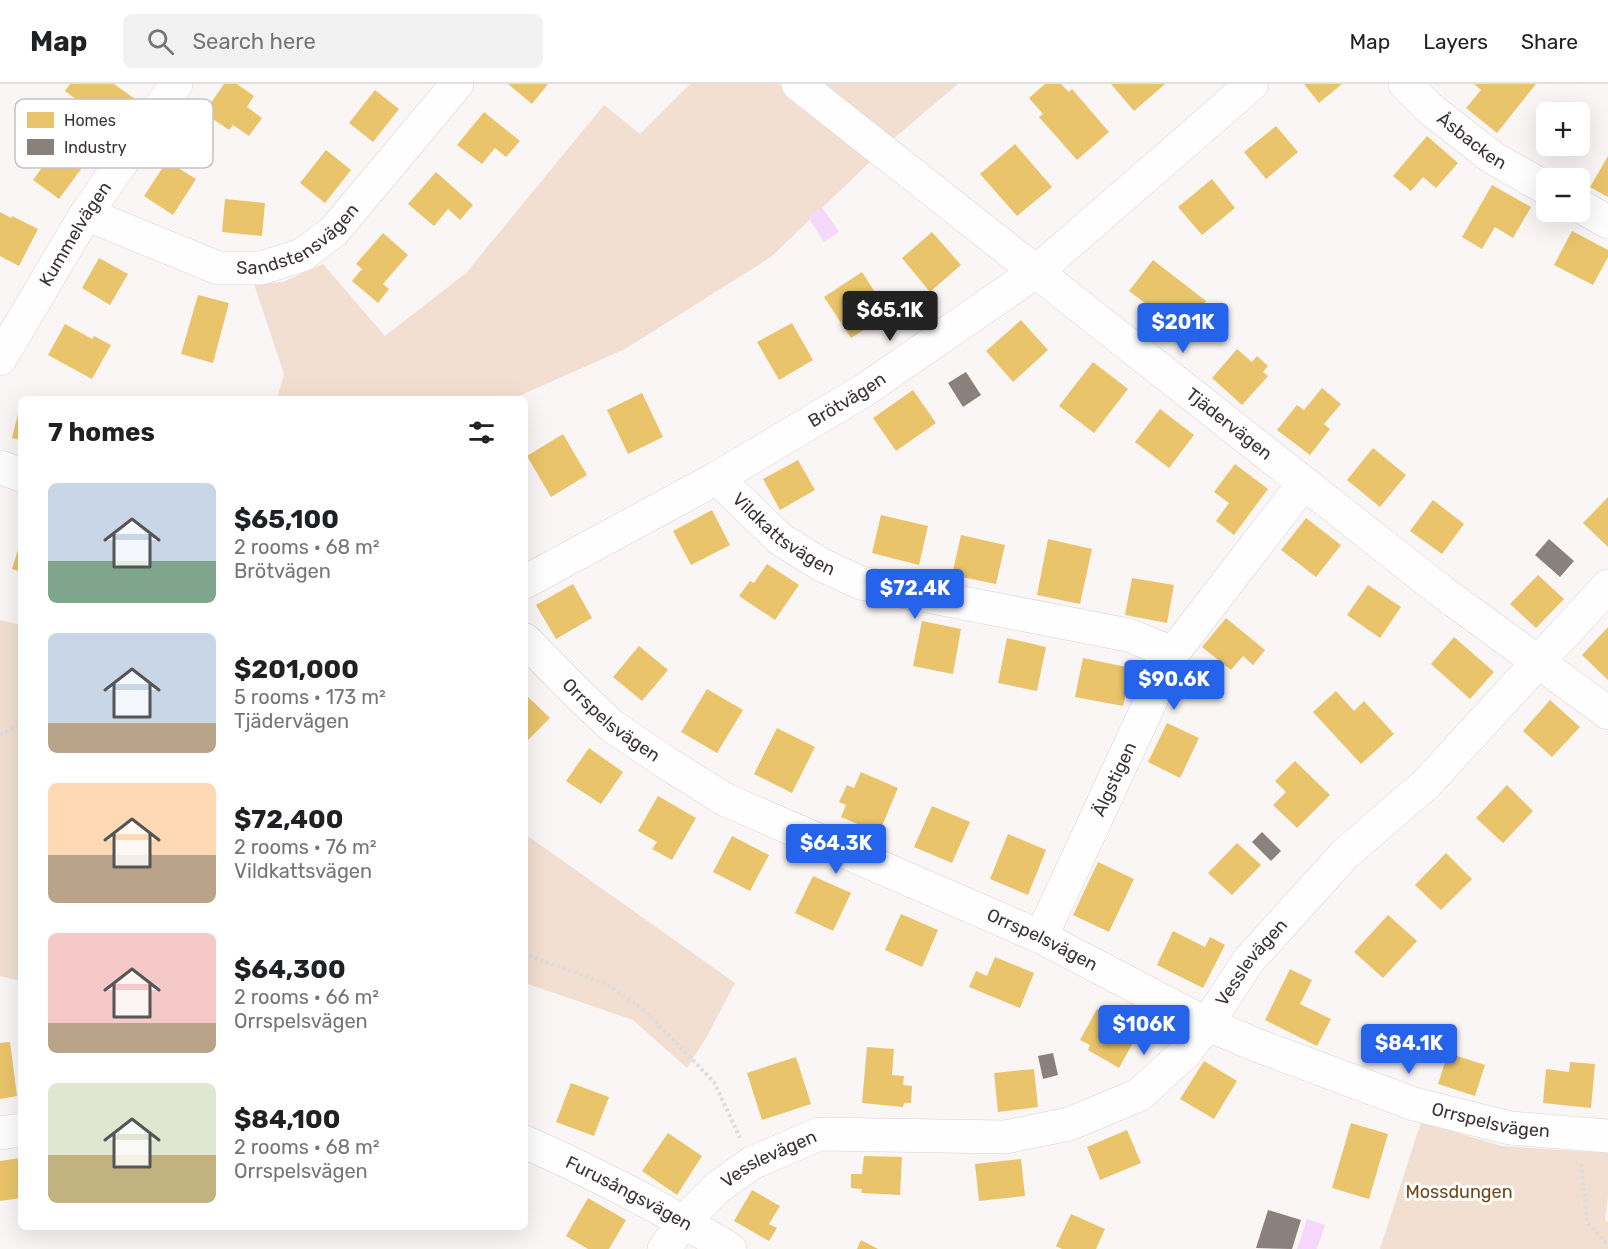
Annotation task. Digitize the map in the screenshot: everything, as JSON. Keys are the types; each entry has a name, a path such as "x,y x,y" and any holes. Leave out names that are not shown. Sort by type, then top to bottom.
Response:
{"street":[{"name":"Kummelvägen","path":"166,99 176,84"},
{"name":"Sandstensvägen","path":"86,214 218,268 261,268 302,255 334,231 457,84"},
{"name":"Tjädervägen","path":"798,84 1442,591 1608,713"},
{"name":"Brötvägen","path":"528,580 717,478 863,391 1037,272 1252,84"},
{"name":"Åsbacken","path":"1405,84 1429,108 1493,158 1536,182"},
{"name":"Kummelvägen","path":"0,359 86,214 118,168"},
{"path":"1590,212 1608,222"},
{"path":"0,467 18,474"},
{"name":"Vildkattsvägen","path":"717,478 780,539 822,565 861,583 1128,635 1173,653"},
{"name":"Älgstigen","path":"1041,937 1173,653 1304,483"},
{"name":"Vesslevägen","path":"664,1249 684,1221 718,1187 752,1163 819,1134 1005,1137 1069,1124 1139,1095 1185,1053 1250,960 1338,862 1426,784 1608,586"},
{"name":"Orrspelsvägen","path":"528,643 612,726 726,800 1041,937 1207,1024 1256,1045 1414,1104 1510,1128 1593,1135"},
{"path":"0,1133 18,1130"},
{"name":"Furusångsvägen","path":"528,1143 684,1221 730,1249"}],"path":[{"path":"0,735 18,726"},
{"path":"528,954 607,984 645,1011 714,1082 752,1163"},
{"path":"1593,1135 1587,1222 1608,1245"}],"green space":[{"path":"690,84 779,84 873,159 771,257 625,349 519,396 278,396 284,374 254,284 283,282 323,264 385,336 466,273 604,105 640,134"},
{"path":"825,84 958,84 893,139"},
{"path":"0,620 18,624 18,980 0,976"},
{"path":"528,836 735,983 687,1068 633,1020 528,984"},
{"name":"Mossdungen","path":"1421,1122 1502,1146 1608,1153 1608,1197 1605,1220 1608,1222 1608,1249 1380,1249"}],"shaded area":[{"path":"822,207 839,232 824,242 808,217"},
{"path":"1307,1219 1325,1225 1317,1249 1297,1249"}],"building: Homes":[{"path":"70,84 114,84 135,99 76,99 65,91"},
{"path":"224,84 237,84 254,96 247,107 262,118 249,136 233,125 229,130 213,119 213,100"},
{"path":"508,84 548,84 532,104"},
{"path":"1045,84 1061,84 1069,92 1072,89 1109,132 1077,160 1039,117 1043,114 1029,98"},
{"path":"1111,84 1165,84 1134,111"},
{"path":"1304,84 1342,84 1319,103"},
{"path":"1474,84 1536,84 1497,133 1466,108 1481,90"},
{"path":"375,90 399,109 373,142 349,123"},
{"path":"484,112 520,141 506,157 495,148 482,164 457,145"},
{"path":"1276,126 1298,152 1266,179 1244,152"},
{"path":"1427,136 1458,163 1436,188 1423,177 1411,191 1393,176"},
{"path":"1015,144 1052,187 1017,216 980,174"},
{"path":"326,150 351,170 325,203 300,183"},
{"path":"1608,156 1608,197 1590,187"},
{"path":"42,168 82,168 59,199 33,180"},
{"path":"162,168 178,168 196,179 173,215 144,196"},
{"path":"436,172 473,205 460,220 448,209 434,226 408,204"},
{"path":"1212,179 1235,208 1202,235 1178,207"},
{"path":"1492,185 1531,207 1513,238 1495,227 1482,249 1462,237"},
{"path":"225,199 265,203 262,236 222,232"},
{"path":"0,212 38,229 19,266 0,256"},
{"path":"1572,231 1608,250 1608,257 1593,285 1554,265"},
{"path":"932,232 961,265 930,292 902,258"},
{"path":"383,233 408,255 383,284 389,289 378,303 352,281 362,269 356,264"},
{"path":"99,258 128,274 110,305 82,288"},
{"path":"1153,260 1206,301 1182,331 1129,291"},
{"path":"862,272 889,314 851,338 824,297"},
{"path":"198,295 229,303 213,363 181,354"},
{"path":"1021,320 1048,350 1013,382 986,351"},
{"path":"792,323 813,360 779,380 757,342"},
{"path":"65,324 92,339 94,336 111,345 92,379 48,355"},
{"path":"1237,349 1252,362 1257,356 1268,366 1263,372 1268,376 1242,405 1212,378"},
{"path":"1093,362 1128,389 1094,433 1059,406"},
{"path":"1322,388 1341,404 1324,424 1330,429 1310,455 1277,430 1297,405 1304,410"},
{"path":"913,390 936,423 896,451 873,418"},
{"path":"642,393 663,437 628,454 607,410"},
{"path":"1160,409 1194,435 1169,468 1135,442"},
{"path":"18,414 18,439 12,438"},
{"path":"563,434 587,475 551,497 528,455"},
{"path":"1373,448 1406,475 1380,507 1347,480"},
{"path":"798,460 815,490 780,510 763,479"},
{"path":"1235,464 1268,489 1234,535 1216,521 1229,503 1214,492"},
{"path":"1608,497 1608,547 1583,523"},
{"path":"1433,500 1464,524 1442,554 1410,531"},
{"path":"712,510 730,545 691,565 673,531"},
{"path":"881,515 928,526 919,565 872,553"},
{"path":"1306,518 1341,545 1316,577 1281,550"},
{"path":"961,535 1005,545 996,584 952,575"},
{"path":"1048,539 1092,549 1080,604 1037,595"},
{"path":"18,550 18,571 12,569"},
{"path":"767,564 799,585 775,620 739,596 750,581 754,583"},
{"path":"1538,575 1564,599 1536,628 1510,604"},
{"path":"1132,578 1174,585 1167,623 1125,615"},
{"path":"573,584 592,618 556,639 536,605"},
{"path":"1368,585 1401,607 1380,638 1347,615"},
{"path":"1226,618 1265,650 1253,665 1243,656 1231,670 1202,647"},
{"path":"922,621 961,629 953,674 913,666"},
{"path":"1608,627 1608,680 1582,655"},
{"path":"1454,637 1494,672 1470,699 1431,664"},
{"path":"1007,638 1046,647 1037,691 998,683"},
{"path":"639,646 668,670 642,701 613,677"},
{"path":"1083,658 1131,668 1123,706 1075,697"},
{"path":"707,689 743,710 717,753 681,732"},
{"path":"1336,691 1354,711 1364,701 1394,734 1361,764 1313,712"},
{"path":"528,697 550,718 528,740"},
{"path":"1550,700 1580,727 1552,757 1523,731"},
{"path":"1167,723 1199,738 1180,778 1148,762"},
{"path":"777,728 815,747 792,793 754,774"},
{"path":"589,748 623,772 601,804 566,781"},
{"path":"1295,761 1330,795 1297,828 1273,805 1286,792 1275,781"},
{"path":"861,772 898,788 879,833 841,817 846,805 839,802 847,785 854,788"},
{"path":"1507,785 1533,811 1503,843 1476,818"},
{"path":"658,796 696,818 672,860 652,849 657,842 638,831"},
{"path":"932,806 970,822 952,863 914,847"},
{"path":"1008,834 1046,850 1028,895 990,879"},
{"path":"732,836 769,855 750,891 713,872"},
{"path":"1237,843 1261,865 1232,895 1208,873"},
{"path":"1446,853 1472,879 1441,910 1415,885"},
{"path":"1098,862 1134,879 1109,932 1073,915"},
{"path":"813,876 851,893 833,931 795,913"},
{"path":"901,914 938,930 922,967 885,950"},
{"path":"1388,915 1417,941 1383,978 1354,952"},
{"path":"1173,931 1205,947 1210,937 1225,945 1203,988 1157,965"},
{"path":"995,957 1034,973 1020,1008 969,987 976,971 987,976"},
{"path":"1290,969 1312,980 1300,1004 1331,1019 1317,1046 1265,1020"},
{"path":"1097,1009 1139,1032 1119,1068 1088,1050 1090,1045 1080,1040"},
{"path":"10,1042 17,1096 0,1099 0,1043"},
{"path":"867,1047 894,1049 892,1075 904,1076 903,1085 912,1086 911,1103 904,1103 903,1107 862,1103"},
{"path":"1448,1053 1485,1065 1475,1096 1438,1084"},
{"path":"796,1057 811,1104 762,1120 747,1073"},
{"path":"1204,1061 1237,1081 1214,1119 1180,1099"},
{"path":"1570,1062 1595,1064 1591,1108 1543,1103 1546,1069 1569,1072"},
{"path":"1034,1069 1038,1107 998,1112 994,1073"},
{"path":"571,1083 609,1097 594,1136 556,1122"},
{"path":"1351,1123 1388,1134 1369,1199 1332,1188"},
{"path":"1127,1130 1141,1163 1100,1180 1087,1147"},
{"path":"668,1133 702,1156 677,1195 642,1171"},
{"path":"864,1156 902,1157 900,1195 861,1193 862,1189 851,1188 851,1174 862,1174"},
{"path":"18,1158 18,1198 0,1201 0,1161"},
{"path":"1021,1159 1025,1196 979,1201 975,1164"},
{"path":"752,1190 780,1206 769,1224 777,1228 769,1241 734,1221"},
{"path":"588,1198 626,1220 609,1249 588,1249 566,1236"},
{"path":"1071,1214 1105,1229 1096,1249 1062,1249 1056,1246"},
{"path":"861,1240 878,1249 857,1249"}],"building: Industry":[{"path":"966,372 981,395 963,407 948,383"},
{"path":"1549,539 1574,561 1560,577 1535,555"},
{"path":"1262,832 1281,851 1271,861 1252,842"},
{"path":"1053,1053 1058,1075 1043,1079 1038,1056"},
{"path":"1268,1210 1301,1220 1292,1249 1256,1248"}]}
